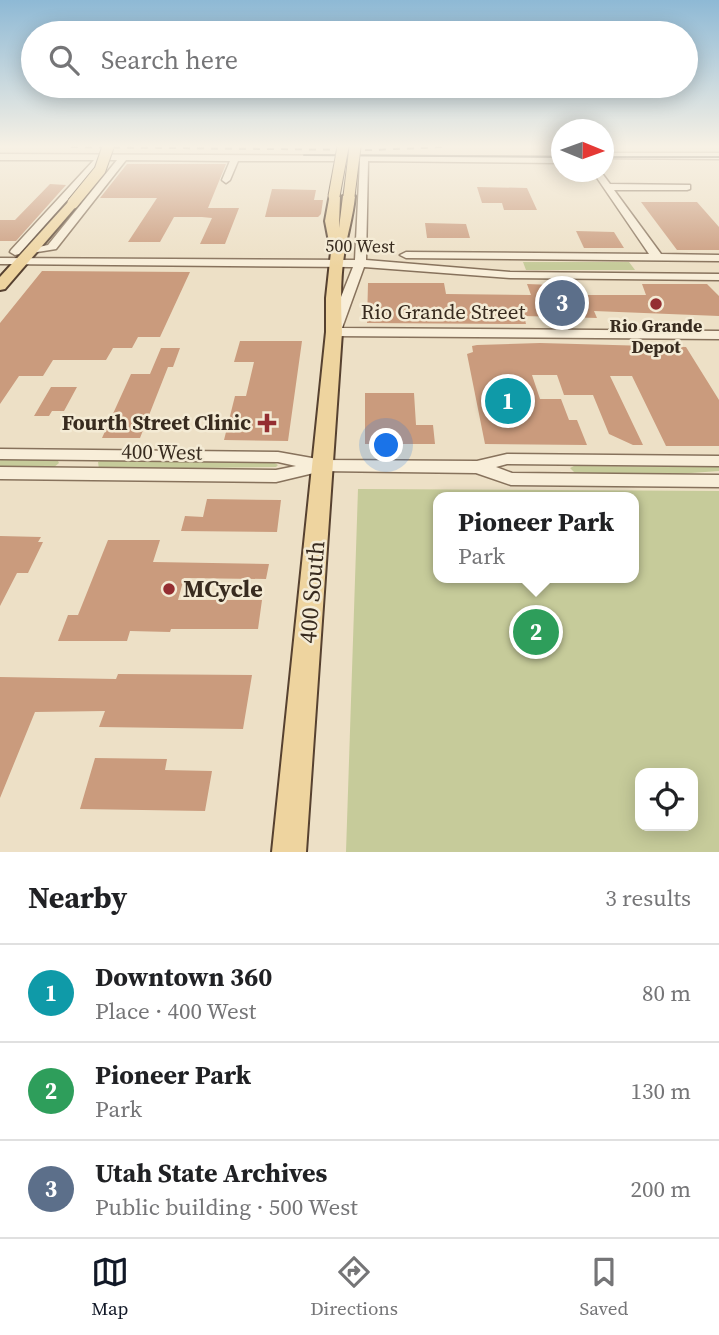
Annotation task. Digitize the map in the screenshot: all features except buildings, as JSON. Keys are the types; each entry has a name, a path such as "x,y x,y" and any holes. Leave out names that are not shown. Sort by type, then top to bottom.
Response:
{"main road":[{"path":"0,286 22,255 87,187"},
{"name":"400 South","path":"289,852 334,332 337,259 331,221 336,187"},
{"name":"400 South","path":"337,259 347,222 350,187"}],"street":[{"path":"22,255 77,187"},
{"path":"22,255 52,247 100,187"},
{"name":"400 South","path":"334,332 360,259 363,187"},
{"path":"607,187 687,187"},
{"path":"607,187 657,257"},
{"name":"500 West","path":"0,252 22,255 337,259 719,258"},
{"name":"500 West","path":"0,261 22,255"},
{"name":"500 West","path":"360,259 510,275 719,277"},
{"name":"Rio Grande Street","path":"334,332 715,335"},
{"path":"715,335 719,347"},
{"name":"400 West","path":"0,454 278,457 323,466 477,467 507,459 719,461"},
{"name":"400 West","path":"0,473 276,476 323,466"},
{"name":"400 West","path":"477,467 511,479 719,481"}],"green space":[{"path":"523,262 629,262 635,270 526,270"},
{"path":"0,457 57,459 59,463 53,468 0,469"},
{"path":"104,459 271,461 278,465 99,469 98,462"},
{"path":"719,467 719,471 677,474 575,473 570,468"},
{"path":"358,489 719,491 719,852 346,852"}],"place":[{"name":"Utah State Archives","path":"562,303"},
{"name":"Rio Grande Depot","path":"656,304"},
{"name":"Downtown 360","path":"508,401"},
{"name":"Fourth Street Clinic","path":"267,423"},
{"name":"MCycle","path":"169,589"},
{"name":"Pioneer Park","path":"536,632"}]}
